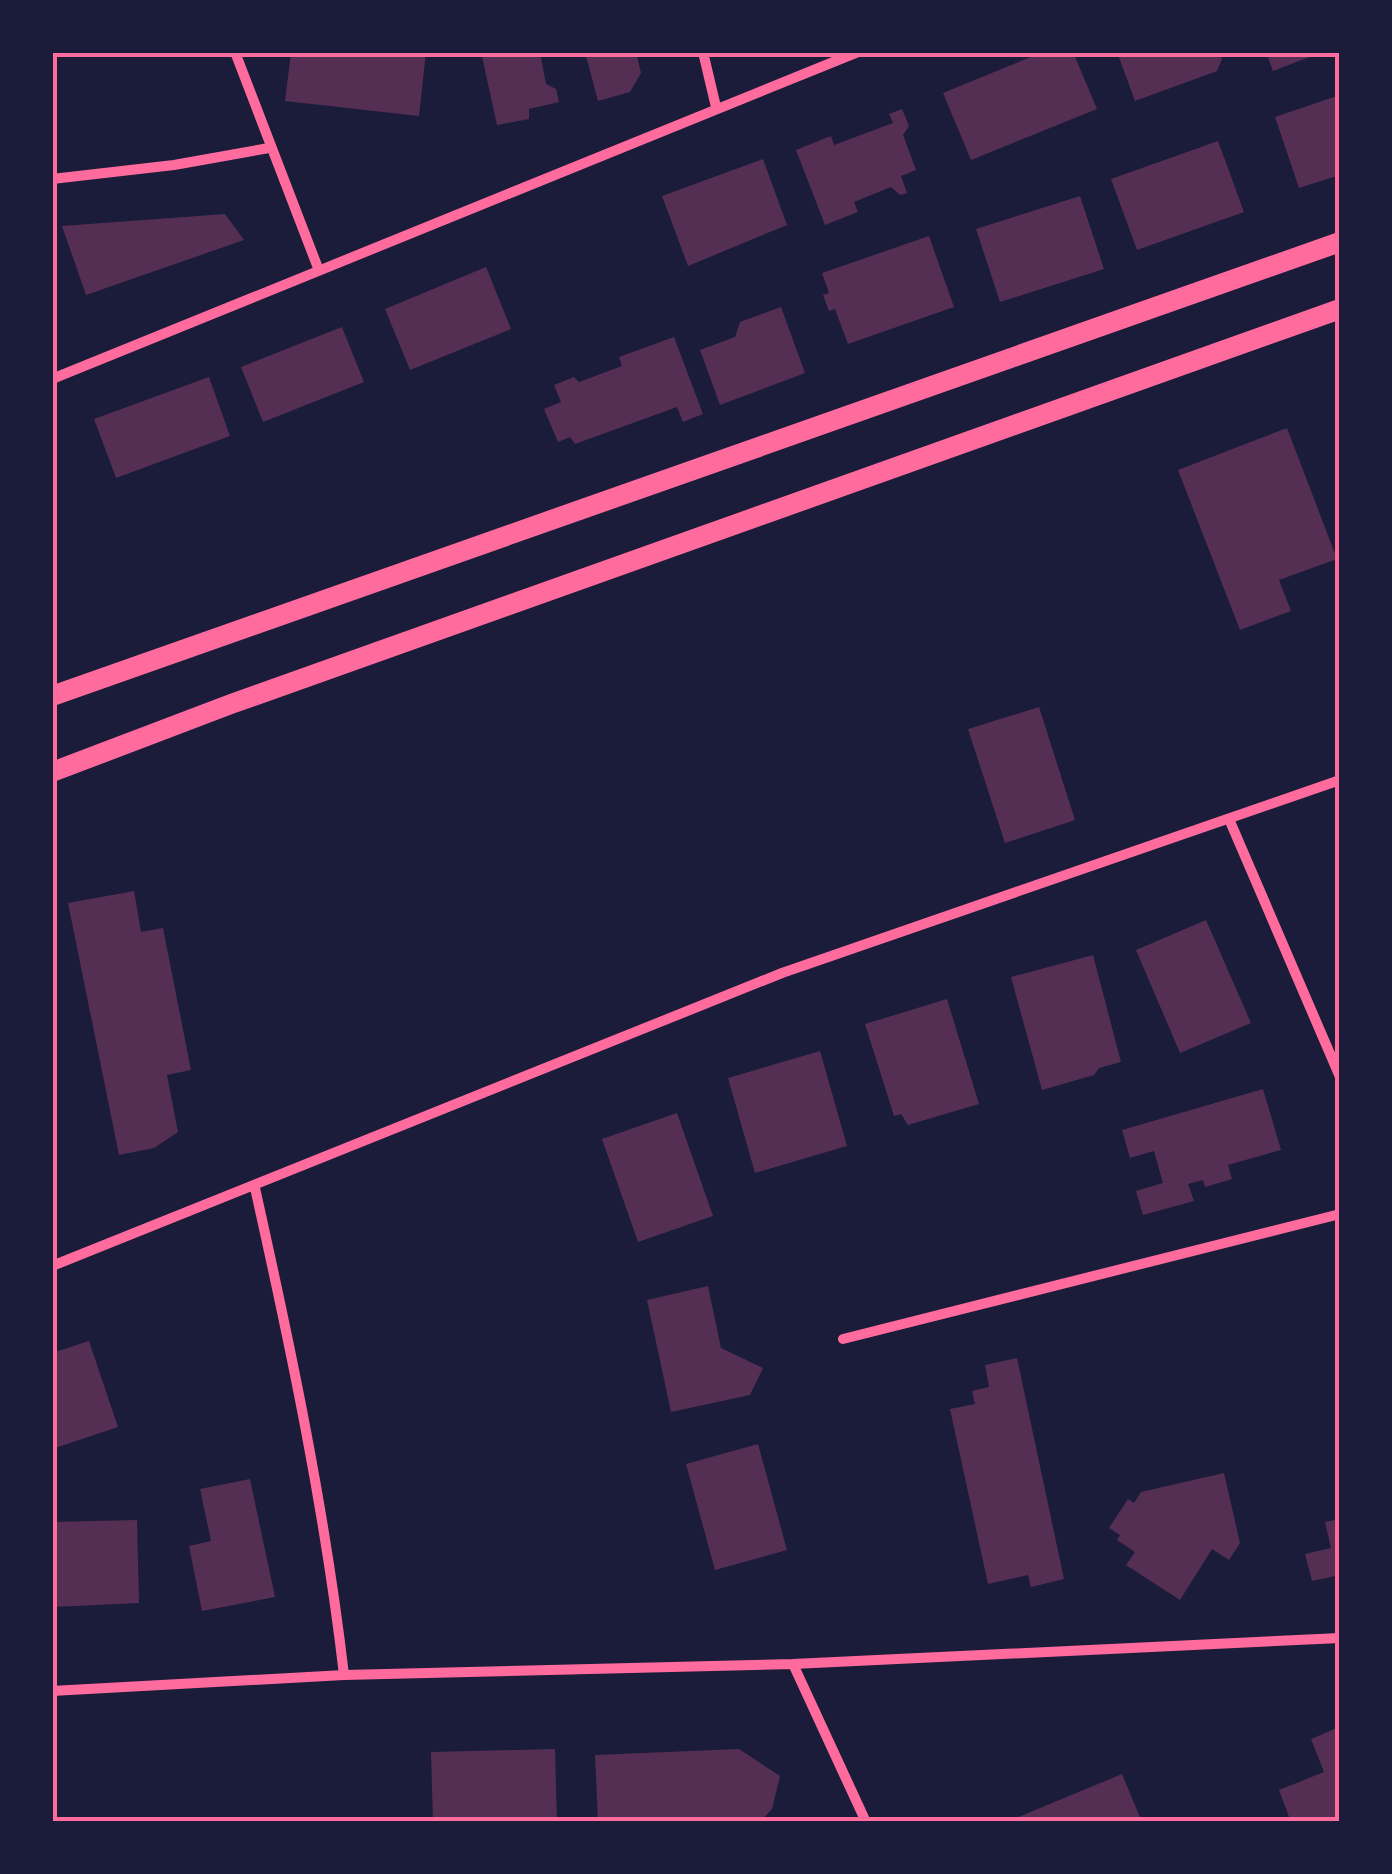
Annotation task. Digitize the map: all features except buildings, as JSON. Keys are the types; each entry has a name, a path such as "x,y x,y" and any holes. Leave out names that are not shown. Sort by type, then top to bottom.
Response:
{"main road":[{"path":"52,696 1340,242"},
{"path":"52,772 231,704 1340,309"}],"street":[{"path":"235,52 318,268"},
{"path":"702,52 716,107"},
{"path":"52,379 858,52"},
{"path":"52,178 269,148"},
{"path":"52,1266 782,974 1340,780"},
{"path":"1230,819 1340,1078"},
{"path":"254,1188 288,1338 334,1590 344,1675"},
{"path":"844,1339 1340,1214"},
{"path":"52,1691 344,1675 793,1664 1340,1638"},
{"path":"793,1664 866,1822"}]}
